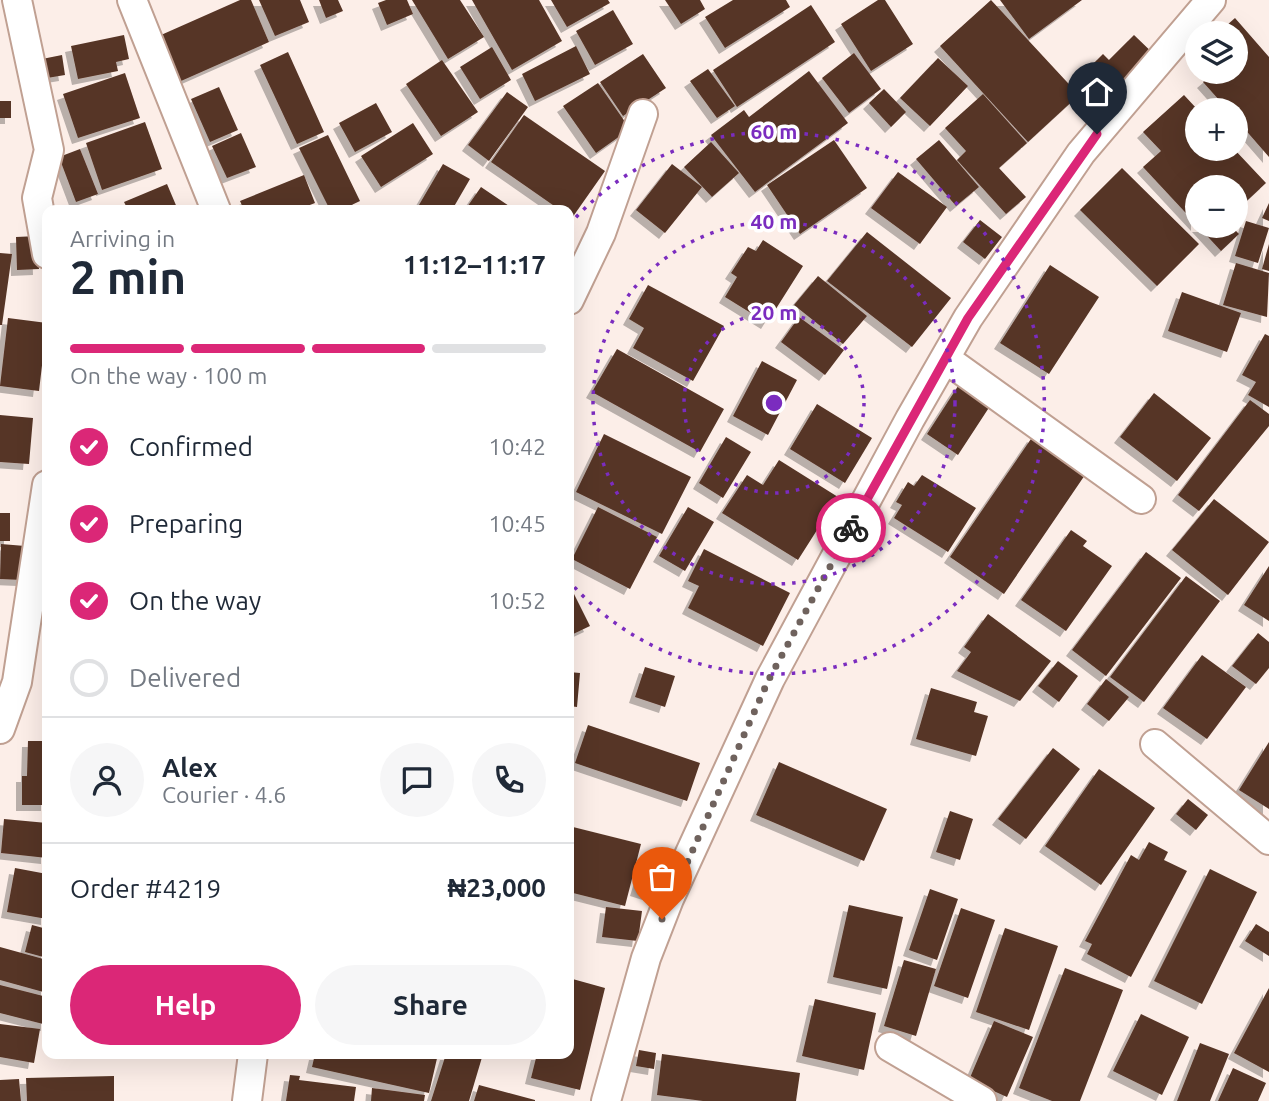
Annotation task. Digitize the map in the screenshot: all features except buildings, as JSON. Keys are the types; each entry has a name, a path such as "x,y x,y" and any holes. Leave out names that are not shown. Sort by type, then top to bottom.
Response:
{"street":[{"path":"17,0 49,149 37,198 42,226"},
{"path":"132,0 214,205"},
{"path":"606,1101 646,958 660,923 769,679 910,419 968,318 1081,153 1211,0"},
{"path":"574,290 601,233 643,114"},
{"path":"946,359 1141,499"},
{"path":"0,729 17,682 42,518"},
{"path":"1155,744 1269,840"},
{"path":"890,1047 982,1101"},
{"path":"247,1101 252,1059"}],"way so far":[{"path":"662,919 769,679 851,528"}],"route":[{"path":"851,528 968,318 1081,153 1097,134"}]}
